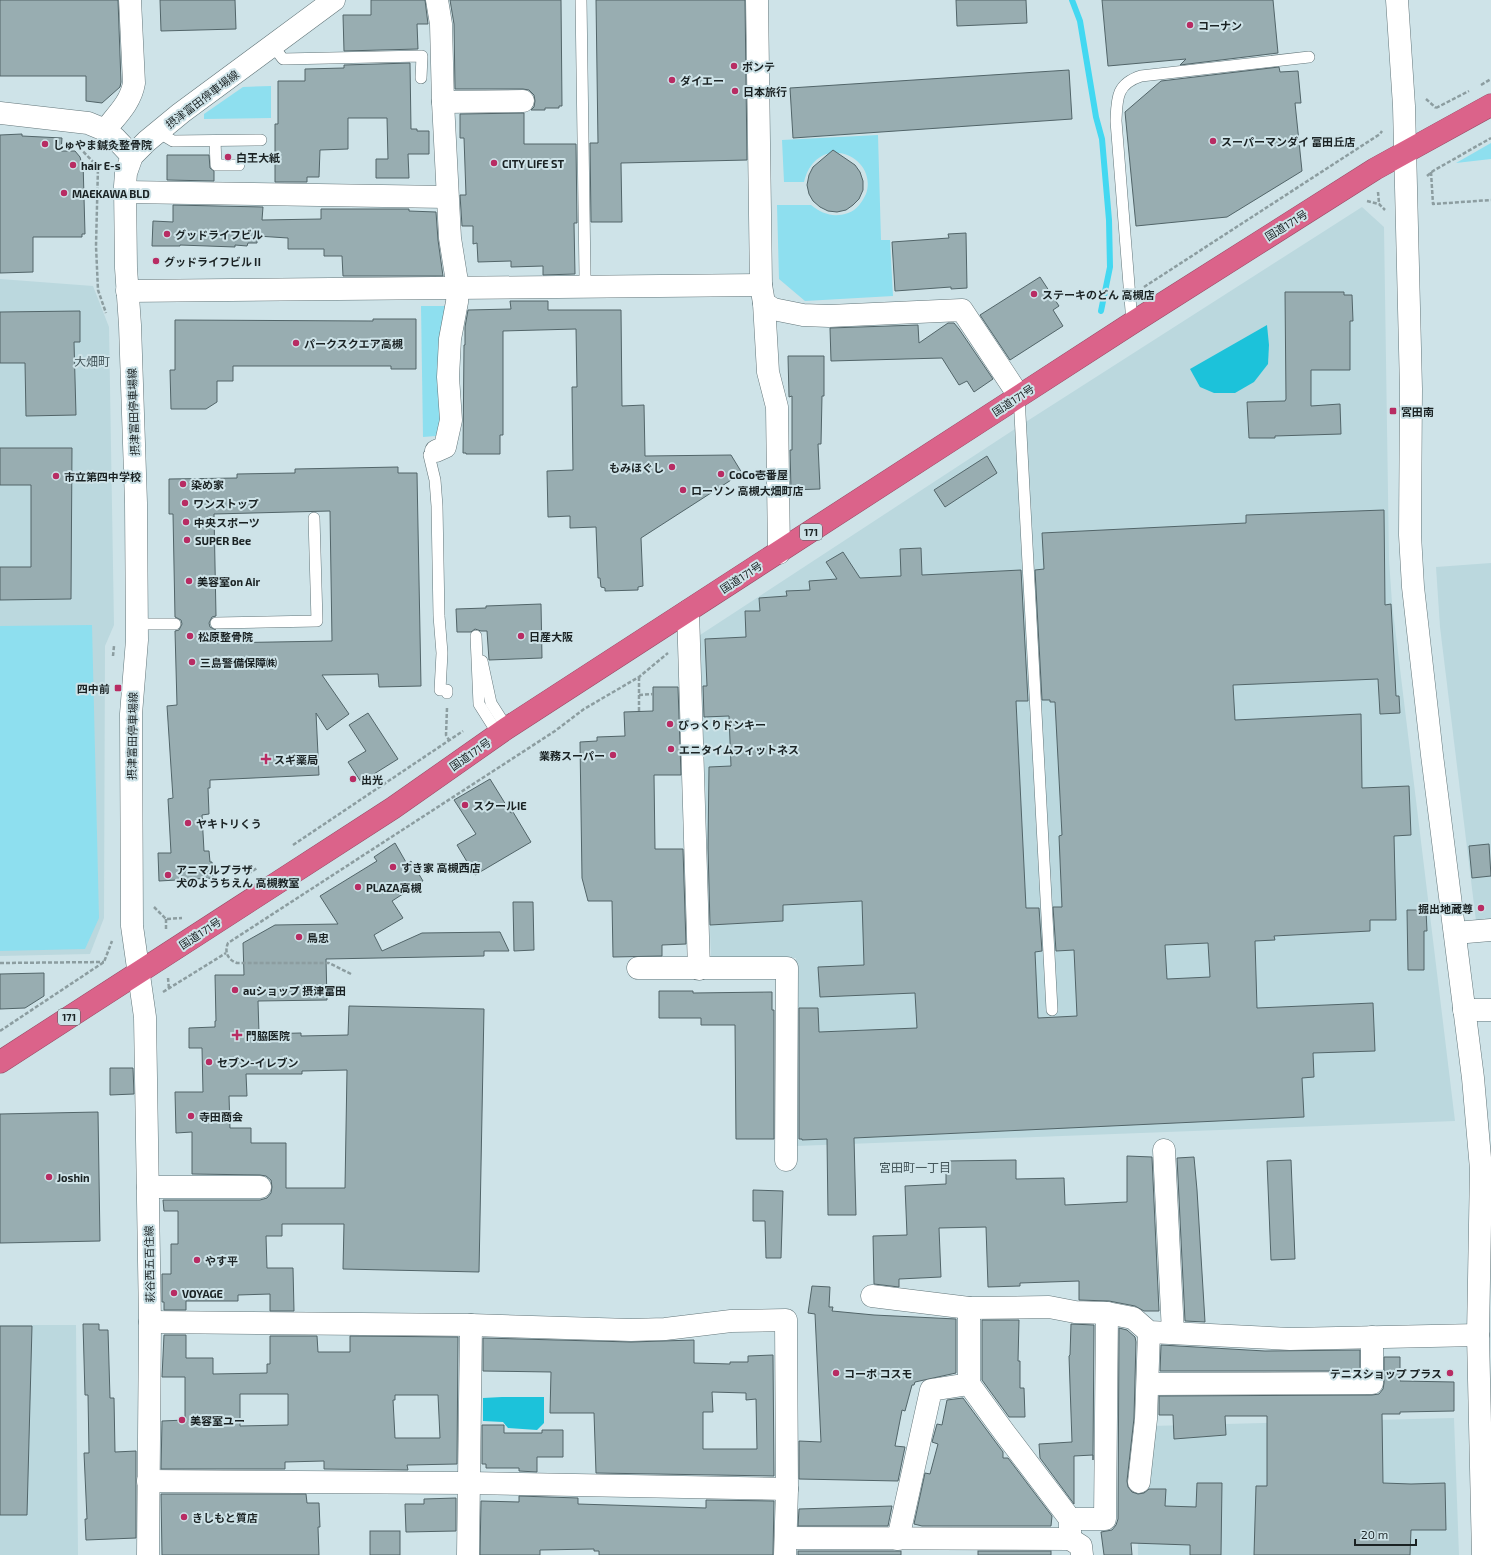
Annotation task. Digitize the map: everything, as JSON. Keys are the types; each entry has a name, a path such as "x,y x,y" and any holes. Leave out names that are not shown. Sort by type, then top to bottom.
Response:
{"highway":[{"name":"国道171号","path":"0,1062 393,808 503,731 1132,323 1375,168 1491,104"}],"street":[{"path":"105,130 130,98 134,83 130,0"},
{"name":"摂津富田停車場線","path":"139,972 132,926 131,714 136,654 136,624 134,418 127,291 126,173 132,156 147,141 181,113 334,0"},
{"path":"436,451 445,447 451,420 448,357 458,301 458,288 450,238 447,197 441,24 437,0"},
{"path":"757,0 762,294 768,372 777,407 779,553"},
{"path":"1397,0 1404,106 1411,389 1410,535 1413,587 1432,755 1464,1010 1486,1168 1485,1313 1478,1336 1483,1555"},
{"path":"443,102 523,100"},
{"path":"0,113 88,123 105,130 119,141 132,156"},
{"path":"125,192 447,197"},
{"path":"127,291 586,286 762,294"},
{"path":"762,294 773,310 810,316 962,310 1019,396"},
{"path":"688,611 699,968"},
{"path":"1455,933 1491,930"},
{"path":"638,968 786,968 786,1160"},
{"name":"萩谷西五百住線","path":"139,972 145,1017 148,1187 150,1322 148,1555"},
{"path":"1464,1010 1491,1010"},
{"path":"1164,1150 1173,1333"},
{"path":"148,1187 260,1186"},
{"path":"872,1296 969,1308 1049,1307 1075,1312 1107,1313 1133,1318 1149,1332 1290,1339 1478,1336"},
{"path":"969,1308 969,1384 1004,1432 1074,1538"},
{"path":"150,1322 471,1325 631,1330 665,1329 731,1321 786,1320 786,1547 898,1539 1074,1538 1104,1519 1107,1313"},
{"path":"468,1555 471,1325"},
{"path":"1139,1482 1146,1419 1149,1332"},
{"path":"1148,1384 1372,1383 1372,1337"},
{"path":"898,1539 931,1390 969,1384"},
{"path":"148,1481 469,1483 787,1489"}],"lane":[{"path":"581,0 585,276"},
{"path":"273,46 283,59 422,56 421,78"},
{"path":"1132,323 1116,121 1117,101 1122,88 1127,82 1141,76 1309,57"},
{"path":"158,132 173,141 215,140 256,143"},
{"path":"215,140 216,165 232,166"},
{"path":"1019,396 1052,1010"},
{"path":"436,451 429,455 435,480 437,506 439,616 442,653 440,690 447,690 447,693"},
{"path":"216,623 317,621 314,518"},
{"path":"136,624 175,624"},
{"path":"476,640 480,648 491,703 503,731"}],"path":[{"path":"1477,86 1491,80"},
{"path":"1424,98 1436,108 1470,90"},
{"path":"1491,138 1432,171 1433,204 1491,200"},
{"path":"1130,296 1372,139"},
{"path":"72,140 98,167 96,246 98,290 108,317"},
{"path":"1362,202 1368,201 1379,204 1388,215"},
{"path":"351,974 329,963 237,963 230,960 226,953 228,943 556,731 584,709 639,677 689,637"},
{"path":"113,658 115,644"},
{"path":"639,677 639,711"},
{"path":"447,693 446,735 449,740"},
{"path":"639,695 653,694"},
{"path":"152,902 158,912 166,919"},
{"path":"0,1031 104,962 112,942 112,934"},
{"path":"157,996 226,953"},
{"path":"0,963 104,962"}],"shaded area":[{"path":"271,86 271,118 204,119 204,114 243,87"},
{"path":"878,135 881,240 890,240 893,296 805,301 779,279 777,205 811,205 819,211 828,214 838,215 848,213 857,208 861,203 866,194 868,180 864,169 856,160 845,154 833,153 821,157 811,166 804,182 784,182 782,140"},
{"path":"1491,143 1491,159 1456,163"},
{"path":"1362,207 1384,227 1389,560 1392,603 1455,1121 796,1146 796,958 711,958 700,635 1021,425"},
{"name":"市立第四中学校","path":"0,279 93,286 109,327 114,625 105,646 104,918 90,954 0,956"},
{"path":"421,306 446,306 442,421 436,436 423,437"},
{"path":"1267,325 1269,345 1268,364 1254,382 1235,393 1214,393 1200,387 1190,369"},
{"path":"1491,563 1491,920 1476,921 1440,627 1436,567"},
{"path":"92,625 99,918 85,949 0,951 0,626"},
{"path":"0,1325 76,1325 78,1555 0,1555"},
{"path":"544,1397 544,1423 537,1430 508,1428 503,1422 483,1421 483,1398"},
{"path":"1454,1418 1459,1555 1138,1555 1137,1485 1151,1426"}],"building":[{"path":"0,0 118,0 120,87 102,103 86,101 86,76 0,76"},
{"path":"160,0 235,0 236,29 161,31"},
{"path":"371,0 425,0 428,24 417,24 418,49 344,51 343,15 371,15"},
{"path":"450,0 561,0 562,106 559,106 559,108 545,108 545,110 531,110 534,107 534,95 529,90 523,89 455,89 454,24"},
{"name":"ダイエー","path":"596,0 745,0 747,160 621,163 622,222 591,222 590,143 598,143"},
{"path":"956,0 1026,0 1027,23 957,26"},
{"name":"コーナン","path":"1102,0 1273,0 1278,53 1180,65 1186,59 1108,66"},
{"path":"410,63 411,129 417,129 417,131 429,131 429,154 408,154 409,178 376,178 376,159 388,159 387,118 348,118 348,149 320,150 319,177 307,177 307,182 275,182 275,124 278,124 278,81 305,81 305,69 344,68 344,65"},
{"name":"スーパーマンダイ 富田丘店","path":"1279,67 1280,72 1298,71 1301,103 1295,103 1302,171 1227,217 1136,226 1125,112 1161,81"},
{"path":"1069,70 1072,119 793,138 790,88"},
{"path":"524,113 524,144 576,144 577,223 574,223 575,274 543,275 543,266 511,267 511,261 478,262 477,243 473,244 473,226 462,226 460,195 466,195 464,138 460,138 460,114"},
{"path":"22,134 22,136 62,138 61,151 75,151 80,157 81,161 83,161 85,234 82,234 82,237 33,237 33,272 0,273 0,135"},
{"path":"833,150 855,165 860,172 863,181 863,190 859,199 846,210 837,212 828,211 813,201 809,194 807,185 809,175 813,167"},
{"path":"167,155 209,155 210,168 214,171 214,181 167,180"},
{"path":"173,205 263,207 262,220 321,219 321,209 409,209 409,211 436,212 443,276 343,276 342,256 324,256 324,249 288,249 288,238 257,236 257,243 248,243 247,246 235,245 235,247 180,245 152,246 153,221 173,222"},
{"path":"966,233 967,288 951,289 951,287 895,291 892,242 949,238 948,234"},
{"path":"1040,277 1059,306 1053,310 1063,326 1010,360 980,315"},
{"path":"1285,292 1344,292 1344,295 1352,295 1353,321 1350,321 1350,370 1311,370 1311,406 1340,404 1341,434 1249,438 1247,402 1285,401 1286,399"},
{"path":"510,301 548,301 548,310 621,310 622,406 644,405 645,456 731,455 742,473 641,538 643,586 638,587 638,590 605,591 605,588 601,587 600,578 598,578 596,527 570,528 570,516 548,517 547,471 573,470 572,387 577,387 576,329 503,331 503,435 500,435 500,454 463,453 464,345 468,310 511,309"},
{"path":"80,311 80,342 74,342 76,415 26,416 25,363 0,363 0,312"},
{"name":"パークスクエア高槻","path":"373,319 416,319 416,369 391,369 391,366 233,366 233,381 217,381 217,402 206,409 171,409 170,370 175,370 175,320 373,321"},
{"path":"948,323 954,323 959,329 993,379 974,392 967,381 959,385 942,358 831,361 830,328 918,325 919,343"},
{"path":"788,356 824,356 824,396 822,396 821,444 818,444 820,489 791,490 790,450 792,450 792,396 789,397"},
{"path":"0,448 72,448 71,599 0,600 0,567 31,567 31,485 0,485"},
{"path":"987,456 997,473 945,507 934,490"},
{"path":"398,467 398,473 417,473 421,686 379,687 378,674 322,675 349,714 327,730 316,713 319,775 210,780 210,788 208,788 209,814 202,815 204,851 209,851 210,862 212,862 213,878 159,881 158,853 171,853 168,799 173,798 167,706 177,705 175,631 179,630 182,624 181,620 175,617 173,514 169,514 169,479 237,478 237,474 295,473 295,469","holes":["330,511 332,641 217,643 216,630 210,627 209,623 212,617 216,616 214,514"]},
{"path":"1384,510 1385,605 1391,604 1396,696 1399,696 1400,713 1380,714 1378,679 1233,685 1235,720 1361,714 1362,788 1409,786 1411,835 1394,836 1396,920 1370,920 1370,931 1274,936 1275,940 1255,941 1257,1008 1373,1003 1375,1051 1313,1053 1314,1077 1302,1078 1304,1117 854,1138 856,1215 828,1215 827,1139 799,1139 799,1008 818,1008 819,1032 917,1028 915,993 820,997 818,967 864,965 862,901 783,905 783,921 710,925 708,848 709,767 731,766 729,716 704,717 703,686 707,686 705,639 746,637 745,611 760,611 759,598 787,596 786,591 810,590 809,581 837,579 826,562 843,552 860,578 901,576 900,549 921,548 922,575 1021,570 1028,701 1016,701 1026,908 1039,908 1042,951 1035,952 1038,1018 1077,1016 1074,950 1056,951 1053,907 1062,907 1059,836 1062,835 1055,702 1050,702 1050,700 1042,700 1035,570 1044,569 1042,533 1246,523 1246,515","holes":["1208,943 1210,977 1167,979 1165,945"]},
{"path":"541,604 542,658 489,660 487,631 475,629 471,632 457,632 456,609 486,608 486,606"},
{"path":"653,687 678,687 681,775 654,775 655,849 683,849 686,944 662,945 662,956 613,957 612,901 588,901 582,878 580,742 597,741 597,737 625,736 624,712 653,711"},
{"path":"368,713 398,759 361,782 348,762 366,751 349,725"},
{"path":"490,779 511,813 513,812 531,842 475,875 457,845 476,834 454,800"},
{"path":"395,843 407,864 411,861 423,881 392,901 403,918 374,935 382,951 422,933 500,932 509,951 484,951 484,956 326,959 327,1000 258,1001 259,1034 301,1033 301,1036 348,1035 349,1006 484,1009 479,1272 343,1269 344,1224 282,1224 282,1236 266,1236 267,1268 293,1268 294,1311 270,1311 270,1294 238,1295 238,1301 186,1301 186,1310 164,1310 164,1302 162,1302 162,1274 171,1274 171,1244 178,1244 178,1211 164,1211 163,1200 260,1200 267,1198 271,1193 272,1187 271,1180 266,1176 260,1175 192,1174 192,1132 176,1133 175,1092 203,1092 202,1048 189,1048 189,1028 215,1027 215,975 244,975 243,943 275,925 338,924 320,896 377,861 374,857","holes":["347,1070 345,1188 286,1188 286,1143 251,1143 251,1128 230,1128 229,1096 247,1096 246,1074 302,1074 302,1071"]},
{"path":"1489,844 1491,876 1472,878 1469,846"},
{"path":"513,902 533,902 534,950 514,951"},
{"path":"1407,910 1426,910 1427,931 1424,931 1424,970 1408,970"},
{"path":"44,973 44,996 25,1008 0,1009 0,974"},
{"path":"659,991 693,991 693,993 772,992 772,1010 774,1010 774,1139 736,1139 735,1025 701,1025 701,1018 659,1018"},
{"path":"110,1068 133,1068 134,1094 110,1095"},
{"name":"Joshin","path":"98,1112 100,1241 0,1243 0,1114"},
{"path":"1127,1156 1152,1157 1159,1311 1144,1311 1135,1306 1109,1301 1079,1300 1079,1281 1020,1283 1020,1286 988,1287 986,1227 939,1228 941,1277 899,1279 899,1287 874,1284 873,1236 907,1235 905,1186 946,1184 946,1161 1016,1160 1016,1179 1064,1178 1065,1205 1127,1202"},
{"path":"1194,1157 1205,1322 1185,1321 1177,1158"},
{"path":"1291,1160 1295,1259 1271,1260 1267,1161"},
{"path":"753,1190 783,1191 781,1258 766,1258 765,1221 753,1221"},
{"path":"812,1286 830,1287 829,1307 833,1307 832,1311 874,1315 956,1319 956,1373 915,1382 914,1385 912,1385 905,1411 902,1410 895,1446 905,1447 898,1481 799,1479 799,1441 821,1442 815,1314 808,1313"},
{"path":"982,1320 1019,1320 1018,1361 1020,1361 1020,1388 1024,1388 1025,1417 1009,1417 982,1380"},
{"path":"83,1324 99,1324 99,1330 108,1330 110,1398 114,1398 115,1452 136,1451 136,1538 86,1540 85,1519 87,1519 84,1453 89,1453 88,1395 85,1395"},
{"path":"1071,1324 1094,1325 1093,1460 1093,1455 1074,1456 1074,1504 1040,1458 1039,1444 1072,1442 1069,1356"},
{"path":"0,1326 32,1326 27,1515 0,1515"},
{"path":"1119,1328 1127,1330 1135,1337 1136,1342 1134,1418 1127,1481 1128,1487 1132,1492 1138,1494 1144,1493 1149,1489 1166,1489 1165,1506 1196,1507 1197,1483 1222,1483 1221,1555 1190,1555 1190,1545 1131,1543 1132,1555 1104,1555 1101,1532 1112,1530 1118,1519"},
{"path":"164,1335 186,1335 186,1358 213,1358 213,1374 267,1373 267,1364 270,1364 270,1336 317,1336 318,1352 350,1352 350,1336 458,1337 457,1464 407,1465 408,1470 324,1469 324,1461 285,1462 285,1469 161,1469 162,1421 185,1420 185,1377 162,1377","holes":["240,1394 288,1394 288,1425 240,1426","395,1395 438,1395 440,1438 395,1438 393,1400 395,1400"]},
{"path":"483,1338 631,1342 694,1340 694,1363 730,1364 730,1362 748,1362 748,1356 773,1355 774,1476 596,1473 594,1413 550,1413 551,1372 483,1371","holes":["712,1392 746,1393 746,1400 756,1399 757,1449 703,1449 703,1412 713,1412"]},
{"path":"1161,1345 1265,1351 1360,1350 1360,1371 1160,1371"},
{"path":"1384,1357 1400,1357 1400,1381 1454,1382 1454,1411 1400,1412 1400,1414 1382,1414 1383,1483 1445,1483 1446,1530 1411,1530 1410,1555 1254,1555 1256,1486 1267,1486 1267,1416 1225,1416 1226,1435 1174,1439 1173,1415 1159,1415 1159,1396 1379,1394 1383,1389 1384,1383"},
{"path":"963,1398 1003,1452 1003,1458 1008,1458 1052,1516 1051,1526 922,1526 914,1524 925,1473 930,1474 938,1444 932,1442 937,1424 942,1425 947,1400"},
{"path":"482,1425 504,1425 504,1433 542,1433 542,1430 563,1430 563,1457 537,1457 537,1472 519,1471 519,1468 486,1468 486,1464 482,1464"},
{"path":"161,1494 306,1494 307,1503 319,1503 319,1555 162,1555"},
{"path":"519,1496 578,1498 578,1504 706,1508 706,1500 774,1501 773,1555 599,1555 599,1551 594,1551 594,1549 540,1550 540,1555 480,1555 481,1501 519,1502"},
{"path":"456,1498 456,1531 406,1532 405,1504 424,1504 424,1499"},
{"path":"892,1506 888,1526 798,1526 799,1509"},
{"path":"370,1531 400,1531 400,1555 370,1555"},
{"path":"798,1551 901,1551 901,1555 798,1555"},
{"path":"978,1551 1051,1551 1051,1555 978,1555"}],"waterway":[{"path":"1072,0 1080,21 1096,117 1102,139 1109,220 1110,267 1101,311"}],"place":[{"name":"コーナン","path":"1190,25"},
{"name":"ボンテ","path":"734,66"},
{"name":"ダイエー","path":"672,80"},
{"name":"日本旅行","path":"735,91"},
{"name":"スーパーマンダイ 富田丘店","path":"1213,141"},
{"name":"しゅやま鍼灸整骨院","path":"45,144"},
{"name":"白王大紙","path":"228,157"},
{"name":"CITY LIFE ST","path":"494,163"},
{"name":"hair E-s","path":"73,165"},
{"name":"MAEKAWA BLD","path":"64,193"},
{"name":"グッドライフビル","path":"167,234"},
{"name":"グッドライフビルⅡ","path":"156,261"},
{"name":"ステーキのどん 高槻店","path":"1034,294"},
{"name":"パークスクエア高槻","path":"296,343"},
{"name":"宮田南","path":"1393,411"},
{"name":"もみほぐし","path":"672,467"},
{"name":"CoCo壱番屋","path":"721,474"},
{"name":"市立第四中学校","path":"56,476"},
{"name":"染め家","path":"183,484"},
{"name":"ローソン 高槻大畑町店","path":"683,490"},
{"name":"ワンストップ","path":"185,503"},
{"name":"中央スポーツ","path":"186,522"},
{"name":"SUPER Bee","path":"187,540"},
{"name":"美容室on Air","path":"189,581"},
{"name":"松原整骨院","path":"190,636"},
{"name":"日産大阪","path":"521,636"},
{"name":"三島警備保障㈱","path":"192,662"},
{"name":"四中前","path":"118,688"},
{"name":"びっくりドンキー","path":"670,724"},
{"name":"エニタイムフィットネス","path":"671,749"},
{"name":"業務スーパー","path":"613,755"},
{"name":"スギ薬局","path":"266,759"},
{"name":"出光","path":"353,779"},
{"name":"スクールIE","path":"465,805"},
{"name":"ヤキトリくう","path":"188,823"},
{"name":"すき家 高槻西店","path":"393,867"},
{"name":"アニマルプラザ 犬のようちえん 高槻教室","path":"168,875"},
{"name":"PLAZA高槻","path":"358,887"},
{"name":"掘出地蔵尊","path":"1481,908"},
{"name":"鳥忠","path":"299,937"},
{"name":"auショップ 摂津富田","path":"235,990"},
{"name":"門脇医院","path":"237,1035"},
{"name":"セブン-イレブン","path":"209,1062"},
{"name":"寺田商会","path":"191,1116"},
{"name":"Joshin","path":"49,1177"},
{"name":"やす平","path":"197,1260"},
{"name":"VOYAGE","path":"174,1293"},
{"name":"コーポ コスモ","path":"836,1373"},
{"name":"テニスショップ プラス","path":"1450,1373"},
{"name":"美容室ユー","path":"182,1420"},
{"name":"きしもと質店","path":"184,1517"}],"district":[{"name":"大畑町","path":"92,361"},
{"name":"宮田町一丁目","path":"915,1167"}]}
